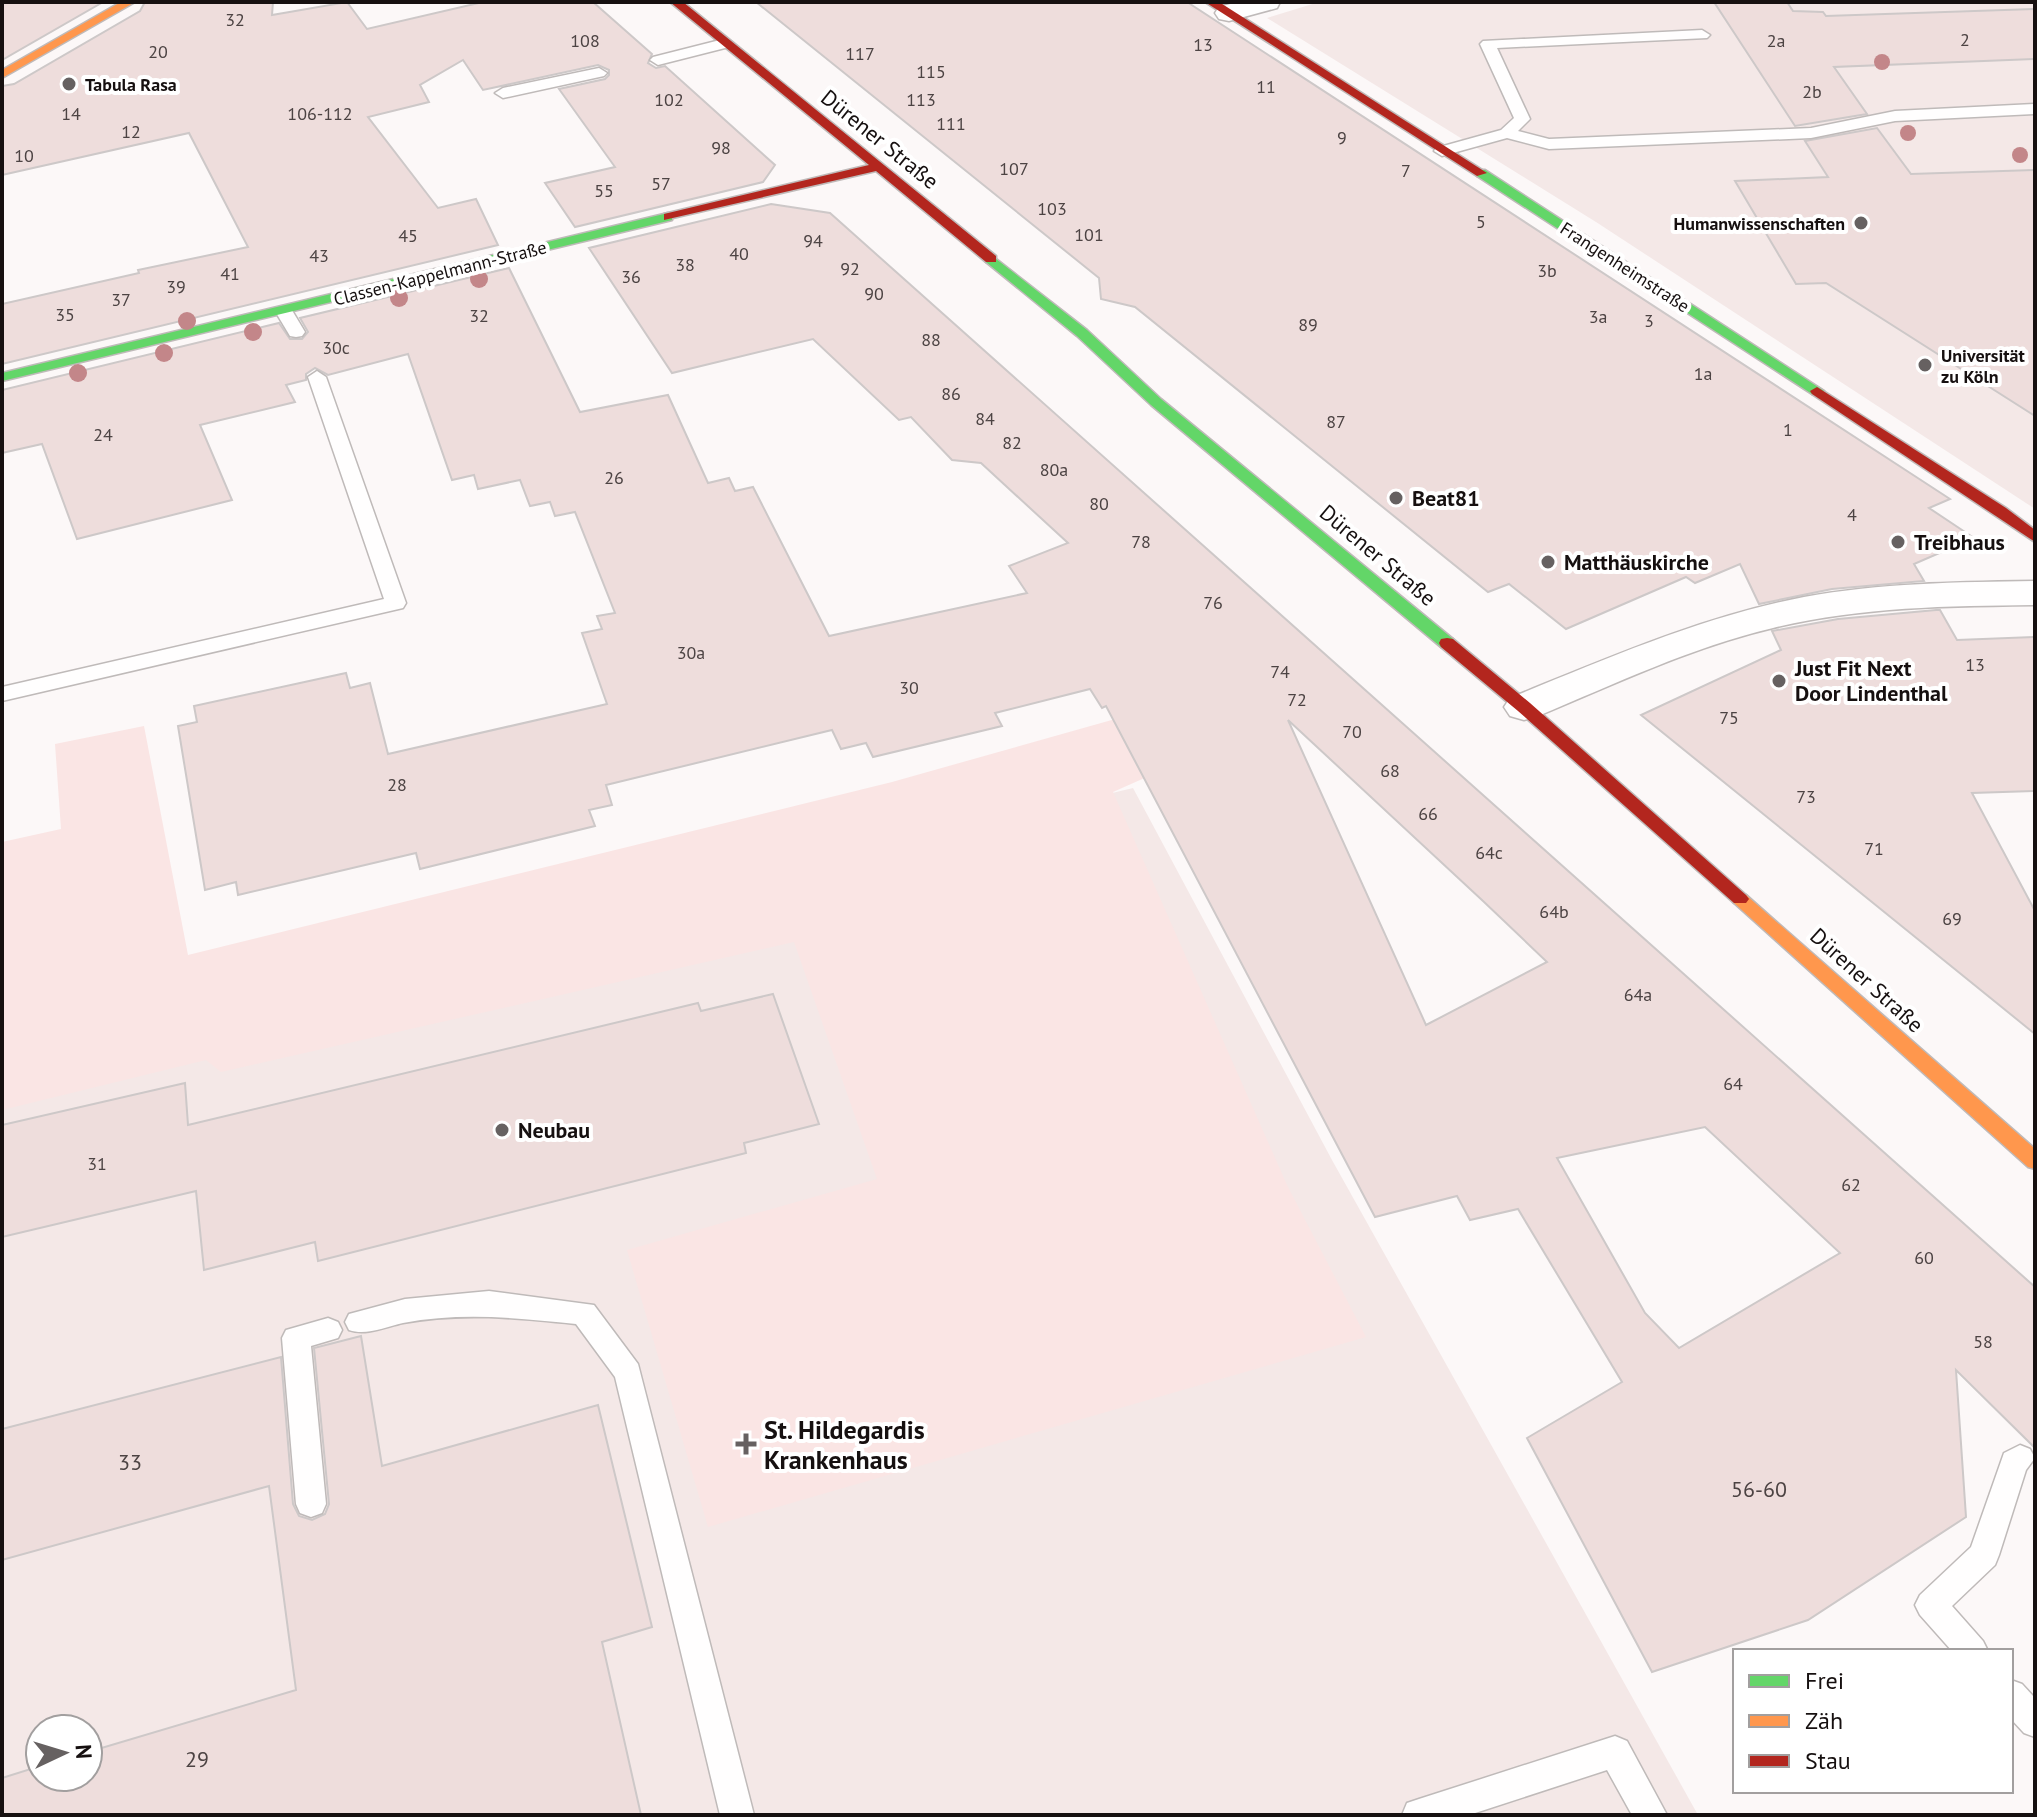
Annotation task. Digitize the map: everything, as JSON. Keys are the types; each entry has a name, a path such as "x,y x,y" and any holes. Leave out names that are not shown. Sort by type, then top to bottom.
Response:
{"street":[{"path":"2,75 129,2"},
{"name":"Dürener Straße","path":"676,2 1082,333 1156,402 1524,707 2035,1161"},
{"path":"1220,8 1267,2"},
{"name":"Frangenheimstraße","path":"1220,8 1576,234 2001,511 2035,537"},
{"name":"Classen-Kappelmann-Straße","path":"2,377 877,167"},
{"path":"1524,707 1691,639 1804,609 1912,595 2035,593"}],"lane":[{"path":"1442,151 1507,133 1522,119 1488,44 1702,35"},
{"path":"658,60 724,44"},
{"path":"503,93 599,73"},
{"path":"1507,133 1549,144 1795,134 1895,116 2035,109"},
{"path":"284,311 296,332"},
{"path":"2,694 396,603 317,377"},
{"path":"359,1322 405,1311 489,1303 584,1313 628,1373 737,1815"},
{"path":"311,1504 296,1338 328,1330"},
{"path":"1970,1649 1931,1605 1984,1555 2014,1462 2020,1458"},
{"path":"2013,1697 2035,1722"},
{"path":"1419,1815 1615,1752 1650,1815"}],"shaded area":[{"name":"Universität zu Köln","path":"1319,2 2035,2 2035,509 1596,222 1267,18"},
{"path":"1172,703 1219,745 1113,792 1287,1185 1366,1337 708,1527 627,1250 877,1179 794,942 221,1072 206,1060 2,1110 2,842 61,829 55,744 144,726 188,955 892,782"},
{"name":"St. Hildegardis Krankenhaus","path":"1133,788 1332,1160 1698,1815 2,1815 2,1062"}],"building":[{"path":"2,2 103,2 2,60"},
{"path":"145,2 273,2 272,15 347,2 367,29 483,2 593,2 652,54 648,63 656,68 665,66 775,165 763,182 575,227 545,183 615,167 559,89 605,79 609,70 598,65 483,90 463,60 420,85 429,102 368,117 438,208 476,199 498,245 2,364 2,304 139,273 138,270 248,247 189,133 2,175 2,86 14,84 140,11"},
{"path":"756,2 1187,2 1950,499 1929,508 1974,538 1914,564 1924,581 1832,589 1759,604 1740,564 1695,583 1686,577 1566,629 1509,584 1488,592 1135,307 1101,299 1099,278"},
{"path":"1714,2 1787,2 1793,11 1823,12 1826,16 2035,9 2035,59 1834,67 1867,114 1795,126"},
{"path":"1877,128 1911,174 2035,170 2035,416 1826,283 1796,284 1735,181 1828,177 1805,141"},
{"path":"771,204 830,213 2035,1287 2035,1448 1956,1370 1966,1517 1808,1620 1652,1672 1527,1438 1622,1382 1518,1209 1470,1220 1457,1196 1375,1217 1106,706 1102,708 1090,689 995,713 1002,726 873,757 866,743 841,749 832,730 606,785 612,805 589,810 595,826 420,869 416,853 238,895 236,882 205,890 178,726 197,722 194,706 346,673 350,688 370,683 388,754 607,704 582,633 602,629 597,616 615,613 575,512 555,516 550,502 530,506 520,480 478,489 474,475 452,480 408,354 328,375 315,368 306,374 306,380 286,385 295,402 200,425 232,500 77,539 42,444 2,453 2,390 279,323 290,339 302,339 308,332 300,318 509,268 580,412 668,395 708,483 729,478 735,491 753,487 829,636 1027,593 1009,566 1068,543 981,463 952,460 911,417 899,420 813,339 672,373 589,248","holes":["1288,720 1483,901 1547,962 1426,1025","1705,1127 1840,1253 1679,1348 1645,1313 1557,1158"]},
{"path":"1940,610 1957,640 2035,637 2035,791 1972,793 2035,911 2035,1034 1641,715 1781,650 1772,631 1838,619"},
{"name":"Neubau","path":"773,994 819,1124 744,1143 746,1153 318,1261 315,1242 204,1270 196,1191 2,1237 2,1125 185,1083 188,1125 698,1003 701,1011"},
{"path":"361,1336 382,1466 598,1405 652,1627 602,1642 641,1815 2,1815 2,1778 24,1771 24,1793 104,1793 104,1747 296,1690 269,1486 2,1560 2,1429 281,1357 293,1504 299,1516 312,1520 325,1514 329,1504 314,1348"}],"traffic: fast":[{"path":"1481,173 1817,391"},
{"path":"2,377 668,217"},
{"path":"991,259 1082,333 1156,402 1447,643"}],"traffic: slow":[{"path":"2,75 129,2"},
{"path":"1740,899 2035,1161"}],"traffic: jam":[{"path":"676,2 991,259"},
{"path":"1211,2 1481,173"},
{"path":"668,217 877,167"},
{"path":"1817,391 2001,511 2035,537"},
{"path":"1447,643 1524,707 1740,899"}],"place":[{"name":"Tabula Rasa","path":"69,84"},
{"name":"Humanwissenschaften","path":"1861,223"},
{"name":"Universität zu Köln","path":"1925,365"},
{"name":"Beat81","path":"1396,498"},
{"name":"Treibhaus","path":"1898,542"},
{"name":"Matthäuskirche","path":"1548,562"},
{"name":"Just Fit Next Door Lindenthal","path":"1779,681"},
{"name":"Neubau","path":"502,1130"},
{"name":"St. Hildegardis Krankenhaus","path":"746,1444"}]}
